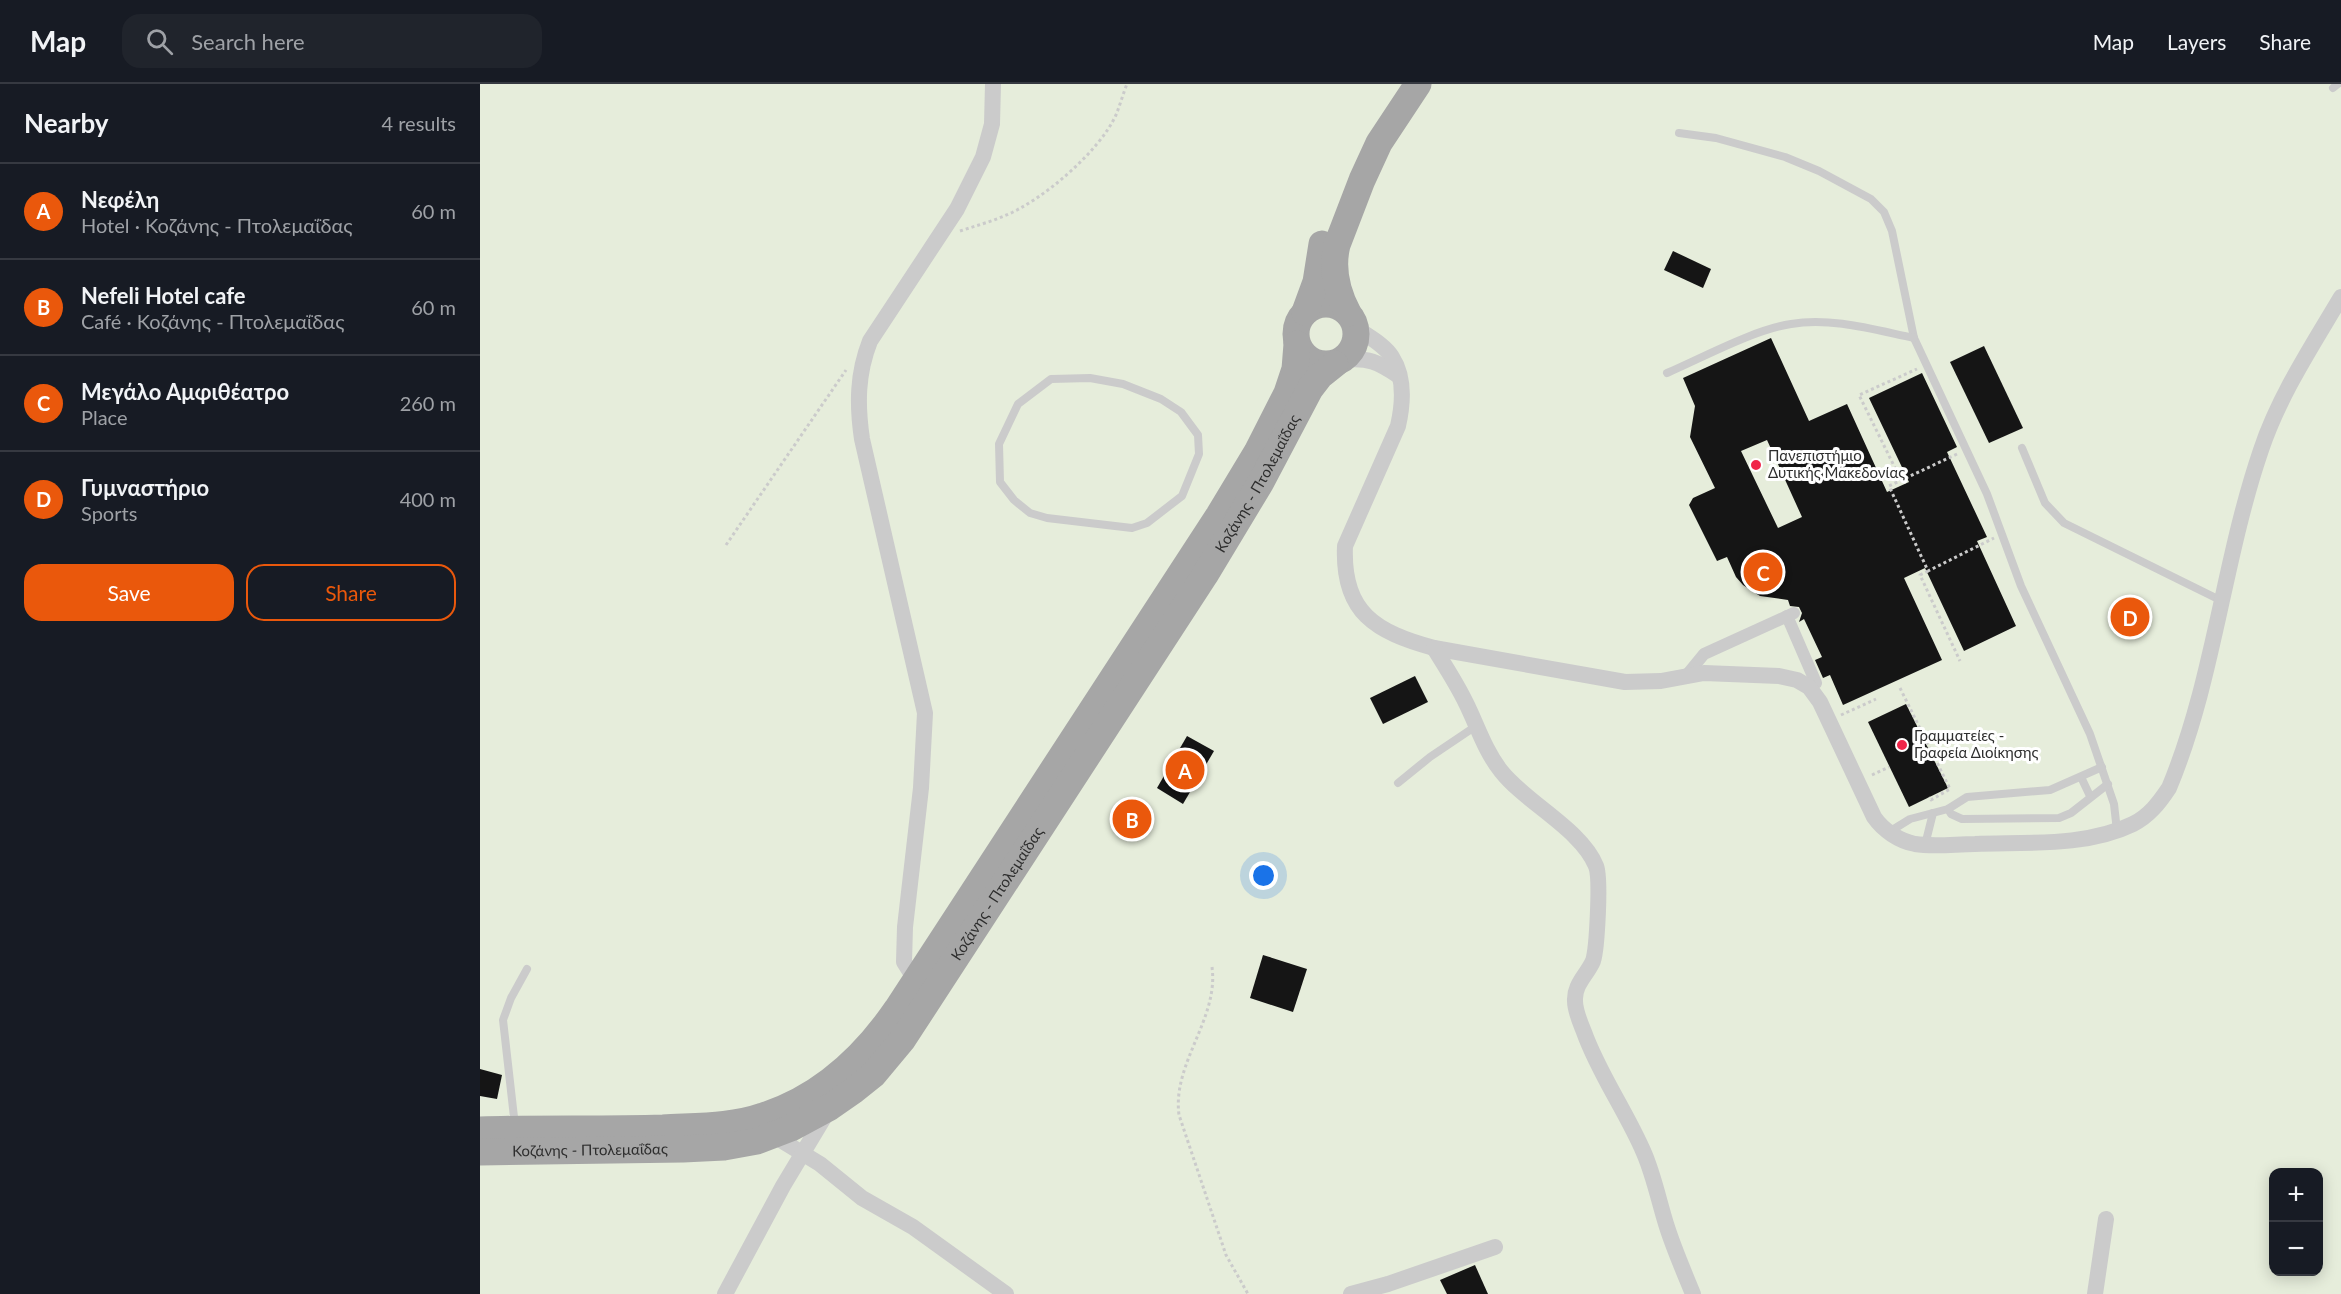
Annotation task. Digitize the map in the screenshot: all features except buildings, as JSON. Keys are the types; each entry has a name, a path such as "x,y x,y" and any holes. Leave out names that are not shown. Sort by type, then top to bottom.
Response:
{"main road":[{"path":"1398,84 1365,137 1329,219 1321,247 1314,290 1296,327 1297,344 1302,354 1323,365 1339,362 1354,345 1352,320 1336,282 1337,245 1379,143 1418,84"},
{"path":"1305,312 1315,306 1327,304 1338,306 1352,320"},
{"name":"Κοζάνης - Πτολεμαΐδας","path":"480,1130 687,1127 734,1123 764,1116 820,1088 852,1063 882,1030 916,981 1183,572 1257,452 1292,380 1297,344"},
{"name":"Κοζάνης - Πτολεμαΐδας","path":"480,1152 604,1152 724,1147 774,1136 830,1107 873,1075 903,1039 1200,584 1255,492 1310,389 1320,376 1339,362"}],"street":[{"path":"916,981 904,962 905,927 921,788 925,713 862,440 858,398 863,359 870,341 957,209 983,157 992,124 993,84"},
{"path":"1352,320 1393,357 1399,376 1402,405 1398,426 1345,546 1348,585 1360,609 1375,624 1396,636 1434,648 1625,682 1661,681 1704,673 1788,678 1809,687 1820,702 1874,817 1881,826 1901,839 1925,845 2049,842 2096,837 2117,831 2148,814 2169,788 2205,677 2261,448 2307,354 2341,297"},
{"path":"1339,362 1360,358 1371,360 1399,376"},
{"path":"1686,676 1704,654 1790,614 1816,683 1809,687"},
{"path":"1434,648 1466,703 1500,770 1513,785 1563,826 1588,852 1597,867 1599,885 1595,952 1576,991 1575,1001 1578,1015 1597,1064 1645,1154 1667,1228 1693,1294"},
{"path":"725,1294 783,1186 830,1107"},
{"path":"774,1136 804,1153 862,1198 913,1227 997,1291"},
{"path":"2095,1294 2106,1219"},
{"path":"1351,1294 1388,1284 1495,1247"}],"lane":[{"path":"1679,133 1716,138 1785,157 1819,171 1871,199 1884,212 1892,231 1914,338 1987,494 2020,586 2090,734 2114,804 2117,831"},
{"path":"1667,373 1748,338 1791,324 1808,322 1856,327 1914,338"},
{"path":"1090,378 1123,384 1161,399 1181,412 1198,435 1199,454 1182,496 1147,523 1132,528 1047,518 1030,513 1014,500 1000,482 999,444 1006,425 1018,404 1051,379 1090,378"},
{"path":"2022,448 2045,503 2052,513 2064,523 2223,602"},
{"path":"1398,783 1430,757 1476,726"},
{"path":"1889,832 1910,819 1948,809 1967,797 2050,790 2102,767"},
{"path":"2081,777 2090,796"},
{"path":"1948,809 1951,814 1962,819 2059,818 2071,813 2108,783"},
{"path":"1925,845 1933,813"},
{"path":"516,1129 502,1032 503,1020 511,998 528,969"}],"path":[{"path":"937,240 1004,216 1042,196 1083,159 1106,131 1116,116 1127,84"},
{"path":"726,545 846,370 855,361 863,359"},
{"path":"1900,480 1859,395 1927,365"},
{"path":"1928,571 1889,486 1967,450"},
{"path":"1960,661 1920,575 2001,535"},
{"path":"1900,688 1950,789 1931,800 1929,797"},
{"path":"1829,721 1876,699"},
{"path":"1857,782 1889,767"},
{"path":"1212,967 1213,990 1182,1078 1178,1102 1179,1115 1226,1255 1248,1294"}],"green space":[{"path":"480,84 2341,84 2341,1294 480,1294"}],"place":[{"name":"Πανεπιστήμιο Δυτικής Μακεδονίας","path":"1756,465"},
{"name":"Μεγάλο Αμφιθέατρο","path":"1763,572"},
{"name":"Γυμναστήριο","path":"2130,617"},
{"name":"Γραμματείες - Γραφεία Διοίκησης","path":"1902,745"},
{"name":"Νεφέλη","path":"1185,770"},
{"name":"Nefeli Hotel cafe","path":"1132,819"}]}
